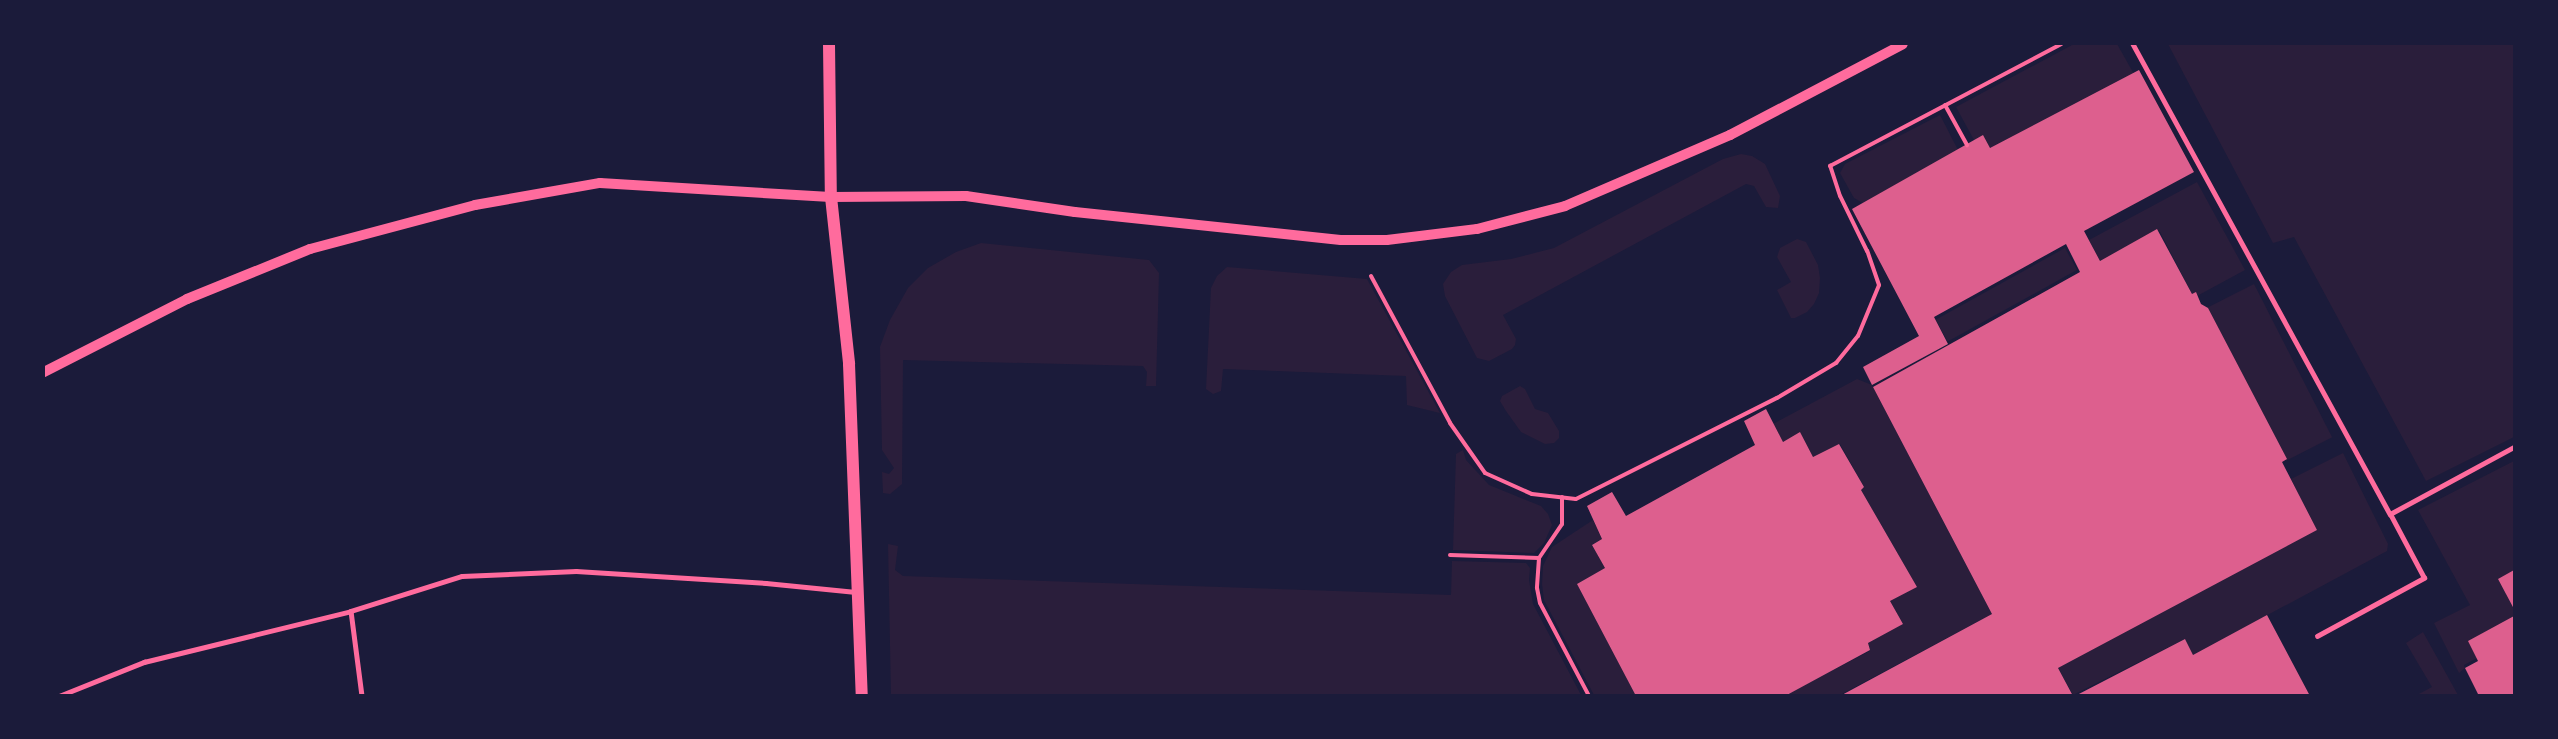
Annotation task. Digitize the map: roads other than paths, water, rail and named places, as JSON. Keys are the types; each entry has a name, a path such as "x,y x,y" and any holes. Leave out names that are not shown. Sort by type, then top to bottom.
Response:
{"main road":[{"path":"829,44 831,197 849,364 862,696"}],"street":[{"path":"44,372 187,299 310,249 475,205 600,183 831,197 966,196 1075,212 1341,240 1387,240 1477,229 1565,206 1719,140 1903,44"}],"lane":[{"path":"2133,44 2424,578 2317,636"},
{"path":"2390,514 2514,447"},
{"path":"59,696 144,662 351,611 462,576 576,571 766,583 859,593"},
{"path":"351,611 362,696"}]}
